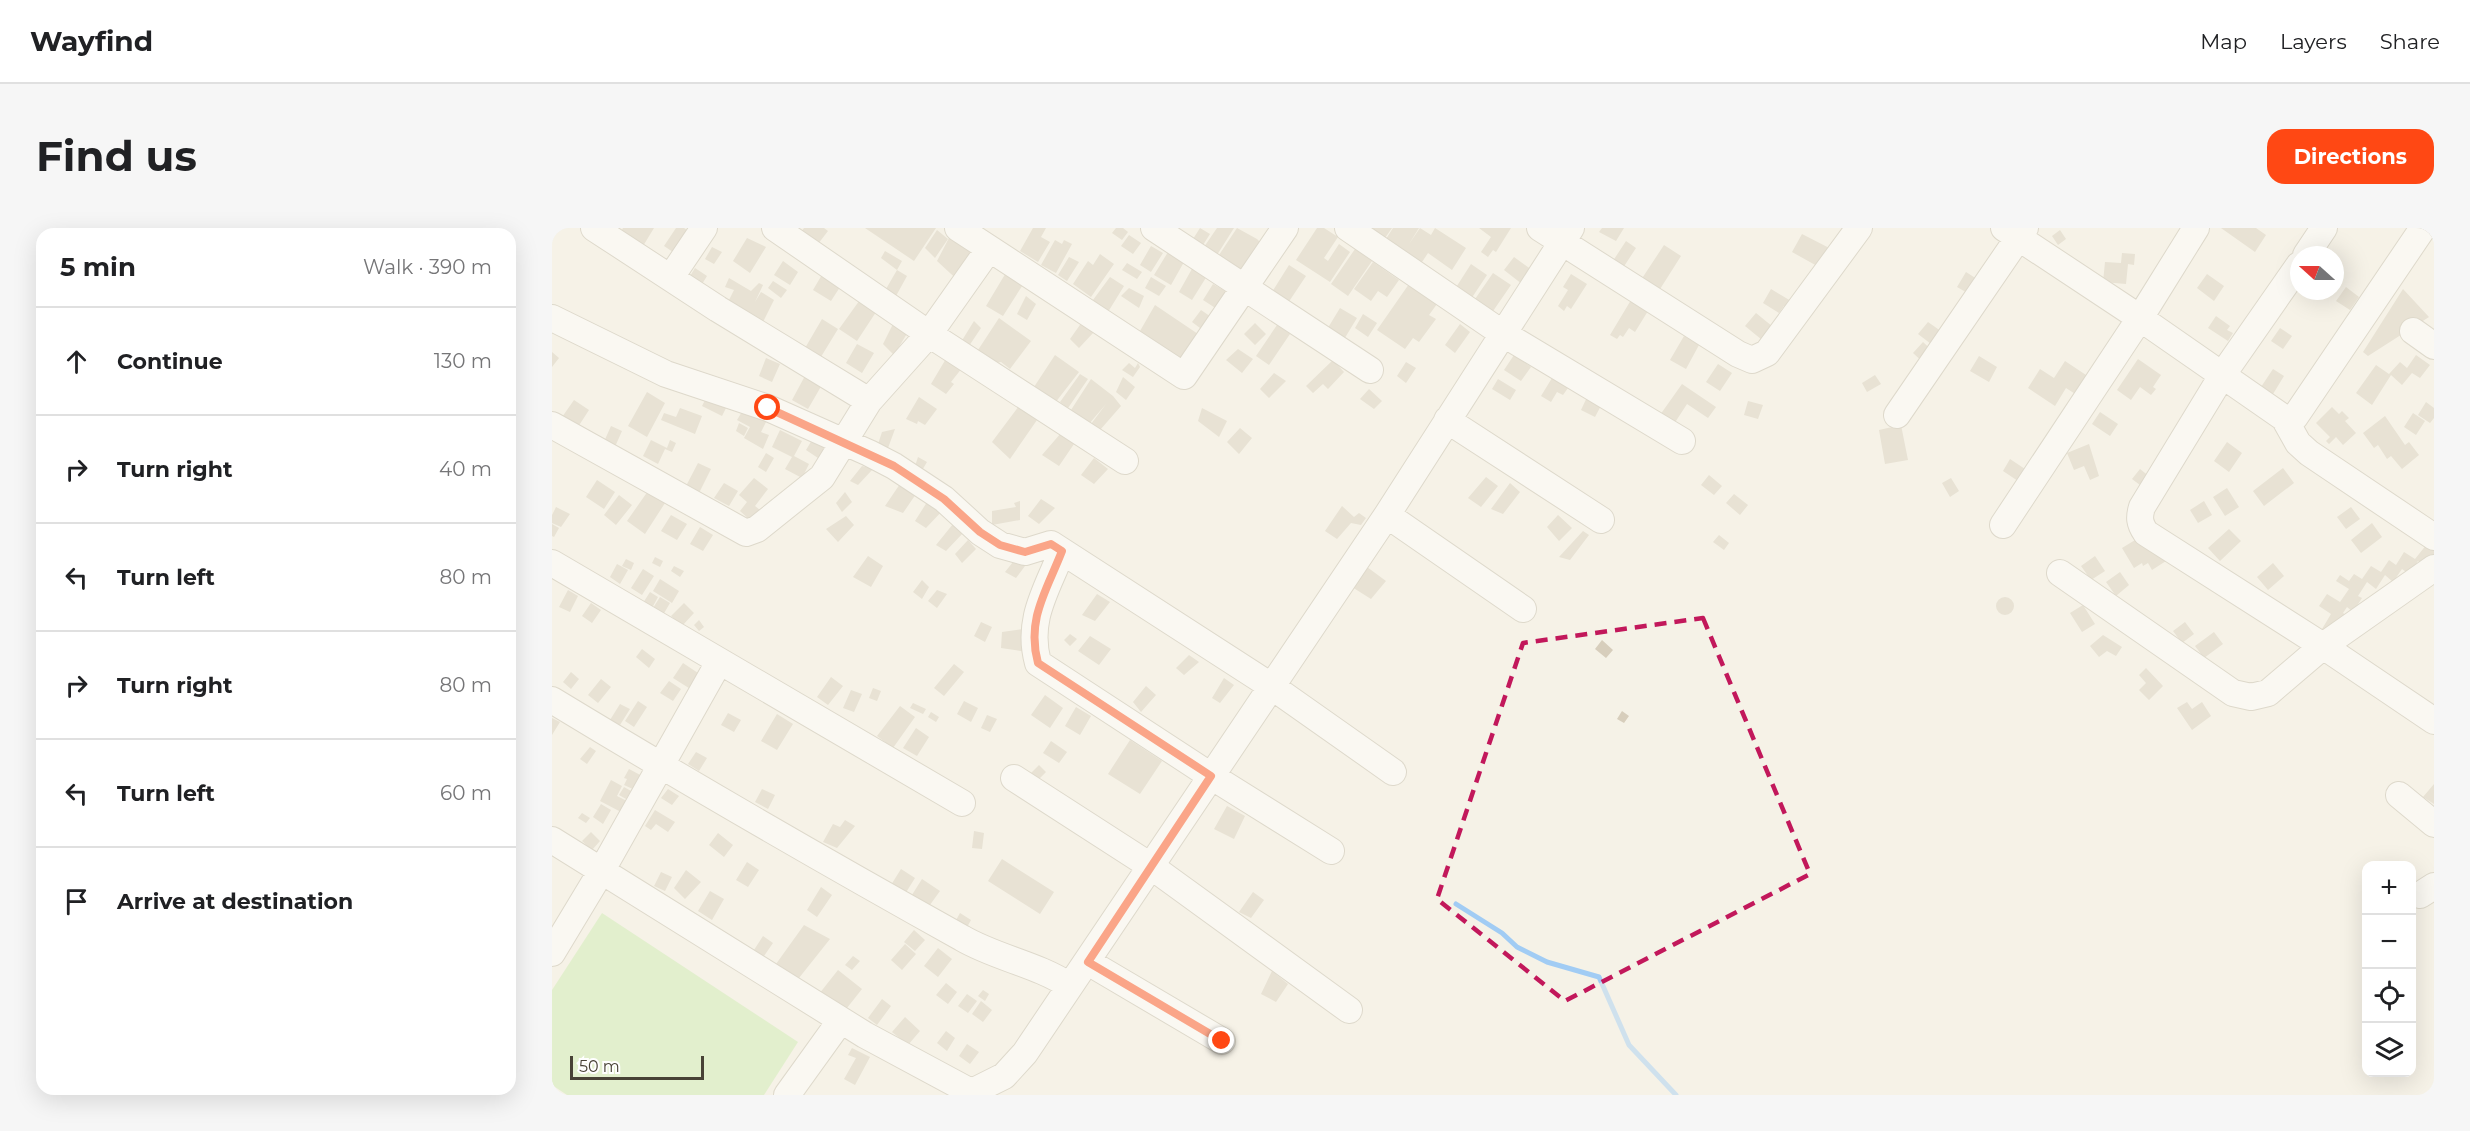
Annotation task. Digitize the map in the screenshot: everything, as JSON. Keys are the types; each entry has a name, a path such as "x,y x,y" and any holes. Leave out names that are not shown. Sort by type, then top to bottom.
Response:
{"street":[{"path":"594,228 718,309 869,401"},
{"path":"670,277 704,228"},
{"path":"774,228 929,334 1125,461"},
{"path":"958,228 1184,376 1285,228"},
{"path":"1154,228 1370,370"},
{"path":"1348,228 1502,333 1682,441"},
{"path":"1540,228 1566,235 1738,354 1752,360 1767,353 1859,228"},
{"path":"2003,525 2140,318 2196,228"},
{"path":"2312,246 2324,228"},
{"path":"2284,418 2295,417 2423,228"},
{"path":"1897,415 2016,231 2284,418 2298,443 2309,453 2434,537"},
{"path":"552,840 841,1020 969,1093 1004,1076 1025,1053 1152,867 1387,515 1566,235"},
{"path":"552,426 746,533 757,530 822,477 869,401 929,334 989,249"},
{"path":"2290,278 2223,375 2142,507 2139,517 2141,525 2146,532 2324,646 2434,721"},
{"path":"552,318 666,374 768,408 842,443 869,453 904,472 944,499 980,532 1000,545 1025,552 1051,544 1271,686 1393,772"},
{"path":"2413,332 2434,346"},
{"path":"1447,420 1601,520"},
{"path":"1387,515 1523,609"},
{"path":"1062,551 1038,605 1033,635 1038,663 1331,851"},
{"path":"552,563 962,803"},
{"path":"2060,573 2233,693 2250,698 2268,693 2324,646 2434,568"},
{"path":"552,953 602,870 719,662"},
{"path":"552,700 661,767 971,943 1057,977 1070,986"},
{"path":"1014,778 1152,867 1349,1010"},
{"path":"2399,795 2434,824"},
{"path":"1088,962 1222,1041"},
{"path":"787,1095 841,1020"}],"highlighted area":[{"path":"1703,618 1810,874 1565,1001 1437,899 1523,643"}],"green space":[{"path":"602,913 798,1042 764,1095 567,1095 552,1085 552,990"}],"building":[{"path":"623,228 654,228 640,251 618,237"},
{"path":"676,228 684,228 696,236 682,258 664,246"},
{"path":"804,228 824,228 828,231 818,244 801,232"},
{"path":"865,228 936,228 914,261"},
{"path":"1033,228 1046,228 1041,237 1050,242 1038,262 1020,251"},
{"path":"1116,228 1123,228 1128,232 1122,240 1112,233"},
{"path":"1200,228 1210,234 1203,245 1193,239"},
{"path":"1217,228 1234,228 1217,255 1204,247"},
{"path":"1237,228 1257,239 1265,247 1248,274 1219,255"},
{"path":"1317,228 1324,228 1338,237 1324,258 1328,261 1339,244 1350,252 1330,282 1296,260"},
{"path":"1365,228 1392,228 1383,241"},
{"path":"1393,228 1419,228 1409,244 1420,228 1431,235 1435,228 1466,248 1452,270 1428,253 1420,265 1384,242"},
{"path":"1479,228 1511,228 1496,252 1493,250 1488,257 1481,252 1491,237"},
{"path":"1602,228 1624,228 1616,241 1599,232"},
{"path":"2221,228 2256,228 2266,235 2255,252"},
{"path":"937,230 948,239 935,258 925,248"},
{"path":"2060,230 2066,239 2058,245 2052,236"},
{"path":"1802,234 1837,252 1826,271 1792,252"},
{"path":"1129,235 1141,243 1133,254 1121,246"},
{"path":"747,238 766,247 750,273 733,261"},
{"path":"949,238 983,255 963,285 937,261"},
{"path":"1055,240 1062,244 1064,240 1072,244 1056,273 1041,265"},
{"path":"1626,241 1636,248 1619,274 1609,267"},
{"path":"1664,245 1681,256 1655,297 1637,286"},
{"path":"1151,246 1163,253 1151,272 1140,265"},
{"path":"712,247 722,252 714,264 705,259"},
{"path":"1355,249 1372,261 1348,296 1331,284"},
{"path":"885,251 902,261 897,270 881,258"},
{"path":"1168,252 1184,262 1171,285 1154,275"},
{"path":"2122,253 2135,254 2134,265 2128,264 2126,284 2103,282 2105,262 2121,263"},
{"path":"1100,254 1114,264 1091,297 1073,284 1088,261 1093,265"},
{"path":"1069,257 1079,262 1067,281 1058,275"},
{"path":"1514,257 1532,270 1522,284 1504,270"},
{"path":"783,261 798,272 790,285 774,275"},
{"path":"1373,262 1399,280 1387,297 1378,291 1371,301 1354,289"},
{"path":"1127,263 1142,272 1137,279 1122,270"},
{"path":"1471,264 1487,275 1471,299 1455,289"},
{"path":"1289,265 1306,276 1288,303 1272,292"},
{"path":"1193,267 1207,276 1192,300 1179,292"},
{"path":"695,268 707,276 699,289 687,281"},
{"path":"897,270 907,276 896,296 886,289"},
{"path":"1007,271 1024,283 1003,316 986,306"},
{"path":"1966,272 1980,281 1971,295 1957,287"},
{"path":"823,273 842,284 831,301 813,290"},
{"path":"1493,273 1511,285 1491,314 1473,302"},
{"path":"1571,274 1587,284 1571,309 1567,306 1564,311 1558,306 1568,290 1563,287"},
{"path":"2207,274 2224,286 2214,301 2197,288"},
{"path":"1110,277 1124,286 1108,312 1093,300"},
{"path":"1151,277 1166,286 1159,296 1145,288"},
{"path":"729,278 751,291 759,283 763,285 755,302 761,292 774,300 759,330 726,306 734,290 725,287"},
{"path":"773,281 787,290 781,298 768,288"},
{"path":"1213,284 1230,294 1220,311 1203,300"},
{"path":"1409,284 1437,304 1429,315 1436,319 1419,342 1413,338 1405,349 1377,330"},
{"path":"2346,287 2359,297 2350,310 2336,301 2344,300"},
{"path":"1129,288 1144,296 1139,308 1121,296"},
{"path":"1771,289 1791,301 1787,308 1784,306 1779,313 1763,303"},
{"path":"2403,289 2429,317 2368,356 2363,352"},
{"path":"1026,296 1036,304 1027,320 1017,314"},
{"path":"862,297 878,309 857,341 839,329"},
{"path":"1631,300 1648,311 1635,332 1629,328 1623,337 1620,335 1617,339 1610,335"},
{"path":"1155,305 1198,334 1181,359 1140,331"},
{"path":"1340,308 1357,318 1343,341 1326,331"},
{"path":"1201,310 1217,321 1208,334 1192,322"},
{"path":"1756,313 1778,331 1767,344 1745,326"},
{"path":"1363,314 1377,323 1368,337 1355,328"},
{"path":"2216,316 2230,326 2227,330 2233,333 2228,341 2208,328"},
{"path":"999,318 1031,341 1010,369 1001,362 996,363 978,350"},
{"path":"822,319 838,329 816,365 801,355"},
{"path":"974,321 981,328 969,346 961,342"},
{"path":"894,322 908,332 894,355 883,344"},
{"path":"1082,322 1094,332 1079,348 1070,339"},
{"path":"1928,322 1945,334 1935,347 1918,334"},
{"path":"1255,323 1266,334 1255,345 1244,334"},
{"path":"1460,324 1470,332 1455,353 1445,345"},
{"path":"1277,325 1290,334 1269,365 1256,356"},
{"path":"2280,328 2292,336 2283,349 2271,341"},
{"path":"1684,336 1699,345 1686,369 1670,360"},
{"path":"1923,342 1937,355 1927,366 1913,353"},
{"path":"857,344 874,353 862,373 846,363"},
{"path":"1238,349 1253,359 1242,373 1226,360"},
{"path":"552,352 559,358 552,367"},
{"path":"1055,355 1079,372 1055,403 1034,387"},
{"path":"1514,355 1531,367 1521,381 1504,370"},
{"path":"2416,355 2430,365 2420,378 2412,373 2402,385 2391,375 2372,405 2356,393 2376,365 2389,374 2400,362 2407,368"},
{"path":"1979,356 1997,367 1989,382 1970,371"},
{"path":"947,357 962,368 951,382 954,384 946,394 931,384"},
{"path":"766,358 780,364 772,382 759,376"},
{"path":"2138,359 2161,375 2151,395 2140,387 2131,400 2117,390"},
{"path":"1333,360 1344,372 1328,389 1323,384 1313,393 1306,386"},
{"path":"2065,361 2095,381 2083,399 2066,388 2055,406 2028,388 2040,369 2054,378"},
{"path":"1406,362 1416,368 1406,383 1397,376"},
{"path":"1129,363 1135,368 1138,363 1140,367 1133,377 1122,370"},
{"path":"1718,364 1732,373 1720,391 1706,382"},
{"path":"2273,369 2284,376 2273,394 2261,387"},
{"path":"1274,373 1286,381 1269,398 1260,389"},
{"path":"806,374 823,383 808,409 792,400"},
{"path":"1080,374 1088,379 1068,408 1060,402"},
{"path":"1875,375 1881,384 1867,392 1862,383"},
{"path":"1123,377 1135,387 1126,400 1116,392"},
{"path":"1552,378 1568,388 1563,395 1557,392 1551,402 1541,396"},
{"path":"1091,379 1113,396 1121,406 1100,430 1091,424 1106,404 1089,424 1071,410"},
{"path":"1498,379 1516,390 1510,400 1492,389"},
{"path":"1682,384 1716,407 1708,418 1687,404 1674,424 1660,415"},
{"path":"1369,389 1382,401 1374,409 1360,399"},
{"path":"647,392 665,403 647,437 628,426"},
{"path":"1589,393 1604,400 1595,417 1581,410"},
{"path":"707,396 727,406 722,416 702,406"},
{"path":"919,397 937,409 925,425 906,419"},
{"path":"574,400 589,410 576,430 560,420"},
{"path":"1748,401 1763,405 1758,419 1744,415"},
{"path":"2426,402 2434,408 2434,418 2430,423 2418,415"},
{"path":"1019,406 1037,420 1010,459 992,442"},
{"path":"2332,407 2339,414 2342,411 2349,418 2345,421 2356,433 2343,445 2336,437 2329,444 2326,441 2330,437 2316,423"},
{"path":"680,408 702,416 695,434 661,420 664,413 676,417"},
{"path":"1202,408 1227,421 1219,437 1198,421"},
{"path":"743,410 767,420 761,432 769,435 763,449 744,438 750,427 737,420"},
{"path":"2100,412 2118,424 2110,436 2092,424"},
{"path":"2413,413 2425,421 2416,435 2404,427"},
{"path":"2385,416 2405,445 2409,442 2419,455 2402,469 2391,456 2387,459 2378,445 2374,448 2363,433"},
{"path":"739,423 748,428 744,436 736,431"},
{"path":"1901,425 1908,460 1885,464 1879,430"},
{"path":"611,426 622,431 614,449 603,444"},
{"path":"1240,428 1252,438 1239,454 1227,442"},
{"path":"895,429 888,448 878,444 882,432"},
{"path":"780,430 802,441 794,456 809,464 802,478 785,469 792,457 772,447"},
{"path":"1061,433 1074,444 1059,466 1042,455"},
{"path":"651,440 667,448 670,440 676,443 672,452 665,449 658,464 643,456"},
{"path":"812,440 828,449 821,460 806,450"},
{"path":"2227,442 2242,453 2229,472 2214,461"},
{"path":"2089,444 2099,476 2090,480 2084,466 2074,470 2067,453"},
{"path":"766,453 774,458 766,472 758,467"},
{"path":"918,457 927,462 921,472 915,466"},
{"path":"1094,458 1108,469 1094,484 1081,475"},
{"path":"2010,459 2025,469 2018,481 2003,471"},
{"path":"698,463 711,469 699,493 686,486"},
{"path":"862,466 873,469 858,485 850,481"},
{"path":"2283,468 2294,483 2264,506 2253,491"},
{"path":"2140,469 2150,477 2144,488 2132,479"},
{"path":"1709,475 1722,486 1714,495 1701,485"},
{"path":"1486,477 1498,486 1481,507 1468,498"},
{"path":"754,478 768,489 755,506 760,510 751,521 740,511 747,502 739,495"},
{"path":"1951,478 1959,491 1950,497 1942,483"},
{"path":"597,480 615,492 604,509 586,497"},
{"path":"724,483 738,491 729,506 714,498"},
{"path":"1510,483 1520,492 1503,514 1491,509"},
{"path":"900,484 916,494 903,513 885,506"},
{"path":"2227,488 2239,507 2225,516 2213,497"},
{"path":"648,491 665,503 645,534 627,521"},
{"path":"845,492 852,502 842,512 836,503"},
{"path":"1734,494 1748,505 1740,515 1726,503"},
{"path":"619,495 632,505 616,525 604,515"},
{"path":"929,499 944,509 926,528 915,521"},
{"path":"1041,499 1055,508 1039,524 1028,516"},
{"path":"1020,501 1020,520 992,525 992,511 1016,507 1014,503"},
{"path":"2204,501 2212,515 2198,523 2190,510"},
{"path":"1342,506 1354,517 1359,513 1366,518 1361,525 1351,523 1337,539 1325,531"},
{"path":"556,507 570,514 561,527 552,523 552,515"},
{"path":"2351,507 2360,519 2346,529 2337,517"},
{"path":"671,515 687,524 677,540 661,531"},
{"path":"1558,515 1572,528 1559,541 1547,527"},
{"path":"846,516 854,525 838,542 826,529"},
{"path":"2372,523 2382,537 2361,553 2351,540"},
{"path":"552,524 559,528 554,537 552,536"},
{"path":"953,524 963,533 946,551 936,545"},
{"path":"700,527 713,535 703,551 690,544"},
{"path":"2229,529 2241,541 2220,561 2208,548"},
{"path":"1583,531 1589,535 1570,560 1559,557"},
{"path":"1719,535 1729,543 1724,550 1713,542"},
{"path":"2140,537 2155,545 2166,561 2152,570 2148,563 2143,566 2142,563 2134,568 2122,548"},
{"path":"968,540 976,549 962,563 955,554"},
{"path":"2427,544 2434,549 2434,562 2429,569 2418,561 2409,574 2402,569 2393,582 2385,575 2376,589 2367,582 2358,596 2362,598 2353,612 2347,607 2343,613 2354,621 2330,635 2322,629 2331,614 2319,606 2327,594 2340,602 2349,589 2336,581 2340,575 2349,581 2354,574 2362,579 2371,566 2381,572 2389,560 2396,565 2404,552 2415,559"},
{"path":"868,556 883,566 871,587 853,577"},
{"path":"2095,556 2105,571 2091,580 2081,566"},
{"path":"655,557 663,561 660,567 652,563"},
{"path":"626,559 634,563 631,570 622,566"},
{"path":"1013,562 1025,566 1016,578 1005,572"},
{"path":"2273,563 2284,576 2268,590 2257,577"},
{"path":"617,564 628,570 620,584 610,577"},
{"path":"674,566 684,571 680,577 671,571"},
{"path":"1367,567 1386,581 1371,599 1352,587"},
{"path":"643,569 654,576 642,595 631,588"},
{"path":"2120,572 2129,585 2116,596 2106,582"},
{"path":"660,579 679,591 672,603 653,591"},
{"path":"922,580 929,587 922,599 913,592"},
{"path":"568,590 578,596 570,612 559,607"},
{"path":"937,590 947,594 937,608 928,601"},
{"path":"650,592 658,597 652,608 643,603"},
{"path":"1097,594 1110,602 1095,621 1082,615"},
{"path":"660,597 670,603 663,615 653,608"},
{"path":"2001,597 2009,597 2014,602 2012,613 2001,615 1996,610 1996,602"},
{"path":"591,603 601,610 592,623 582,616"},
{"path":"684,603 694,613 682,626 671,616"},
{"path":"2083,605 2095,624 2082,632 2070,613"},
{"path":"699,620 704,627 699,631 694,625"},
{"path":"981,622 992,627 985,642 974,636"},
{"path":"2185,622 2194,634 2182,643 2173,631"},
{"path":"1031,628 1027,652 1001,648 1002,632"},
{"path":"2214,632 2223,644 2204,658 2195,646"},
{"path":"1070,634 1077,639 1070,646 1064,640"},
{"path":"2103,635 2122,647 2116,656 2107,651 2099,657 2090,646"},
{"path":"1090,636 1111,649 1099,665 1078,651"},
{"path":"1602,640 1613,650 1606,658 1595,649"},
{"path":"642,649 655,659 649,668 636,657"},
{"path":"1189,655 1199,662 1184,675 1176,668"},
{"path":"683,663 701,675 692,690 673,678"},
{"path":"954,664 964,672 944,696 934,688"},
{"path":"2146,668 2163,686 2149,700 2139,690 2146,683 2139,675"},
{"path":"571,672 579,679 571,689 563,682"},
{"path":"831,677 843,686 828,705 817,697"},
{"path":"1224,678 1234,685 1220,703 1212,698"},
{"path":"601,679 611,687 598,703 588,695"},
{"path":"669,681 681,689 673,701 660,693"},
{"path":"1146,686 1156,695 1141,712 1133,702"},
{"path":"873,688 881,691 877,701 869,698"},
{"path":"851,690 862,694 854,712 843,708"},
{"path":"1045,695 1063,708 1050,728 1031,715"},
{"path":"638,701 647,707 634,727 625,721"},
{"path":"964,701 978,708 971,722 957,714"},
{"path":"2187,702 2192,709 2202,702 2211,716 2192,730 2177,708"},
{"path":"913,703 926,709 923,714 910,708"},
{"path":"620,704 630,709 620,725 610,720"},
{"path":"900,706 915,717 893,748 877,736"},
{"path":"1076,707 1091,716 1080,735 1065,726"},
{"path":"1622,711 1629,716 1624,723 1617,719"},
{"path":"931,712 939,717 936,722 928,717"},
{"path":"728,713 741,720 734,732 721,725"},
{"path":"777,714 793,724 777,750 761,741"},
{"path":"987,715 997,719 990,732 981,728"},
{"path":"552,718 560,722 552,735"},
{"path":"916,728 929,737 917,756 903,748"},
{"path":"1130,740 1162,761 1140,794 1108,774"},
{"path":"1051,741 1067,752 1059,763 1043,753"},
{"path":"590,747 596,751 587,764 580,759"},
{"path":"696,752 707,758 699,771 688,764"},
{"path":"1039,765 1046,772 1037,781 1029,775"},
{"path":"629,769 644,777 635,790 624,785 627,779 624,778"},
{"path":"611,780 622,786 617,796 627,801 621,812 600,801"},
{"path":"2434,784 2434,804 2423,797"},
{"path":"624,787 631,791 626,799 619,795"},
{"path":"668,789 679,796 672,805 661,798"},
{"path":"762,789 775,795 768,809 755,802"},
{"path":"601,804 611,810 603,824 593,817"},
{"path":"1227,806 1245,816 1234,839 1214,829"},
{"path":"655,810 675,822 668,832 656,824 651,830 645,826"},
{"path":"582,813 590,818 586,823 578,818"},
{"path":"845,820 855,826 837,848 823,842 833,824 840,827"},
{"path":"974,831 984,833 982,849 972,848"},
{"path":"591,832 600,841 592,850 582,841"},
{"path":"718,833 733,845 724,857 709,845"},
{"path":"1002,859 1054,892 1040,914 988,881"},
{"path":"747,862 759,870 748,887 736,880"},
{"path":"901,869 915,878 905,894 891,885"},
{"path":"686,870 701,882 685,899 674,888"},
{"path":"661,872 672,877 665,891 654,886"},
{"path":"922,879 940,891 927,909 910,898"},
{"path":"821,887 832,895 817,917 807,910"},
{"path":"710,891 724,899 712,920 698,911"},
{"path":"1253,892 1264,900 1251,918 1239,912"},
{"path":"960,913 971,920 966,929 955,922"},
{"path":"804,925 830,939 799,978 776,964"},
{"path":"914,930 925,940 915,951 904,942"},
{"path":"763,936 773,943 764,956 754,950"},
{"path":"905,944 916,954 902,970 891,960"},
{"path":"938,948 952,959 938,977 924,966"},
{"path":"853,956 860,961 852,970 845,965"},
{"path":"838,970 862,989 843,1013 819,994"},
{"path":"1272,971 1288,984 1276,1002 1261,994"},
{"path":"946,983 957,992 948,1004 936,995"},
{"path":"983,990 989,994 985,1001 978,996"},
{"path":"967,994 977,1001 968,1013 958,1006"},
{"path":"882,999 891,1006 877,1025 868,1018"},
{"path":"981,1001 992,1010 983,1022 972,1014"},
{"path":"905,1017 920,1031 908,1045 892,1032"},
{"path":"946,1031 955,1038 947,1051 937,1043"},
{"path":"967,1044 979,1052 970,1064 959,1056"},
{"path":"852,1048 870,1057 855,1085 844,1079 856,1058 848,1055"}],"waterway":[{"path":"1456,904 1502,933 1517,947 1547,962 1599,977 1629,1045 1676,1095"}],"route":[{"path":"768,408 894,466 944,499 980,532 1000,545 1025,552 1051,544 1062,551 1038,605 1033,635 1038,663 1211,776 1088,962 1222,1041"}]}
